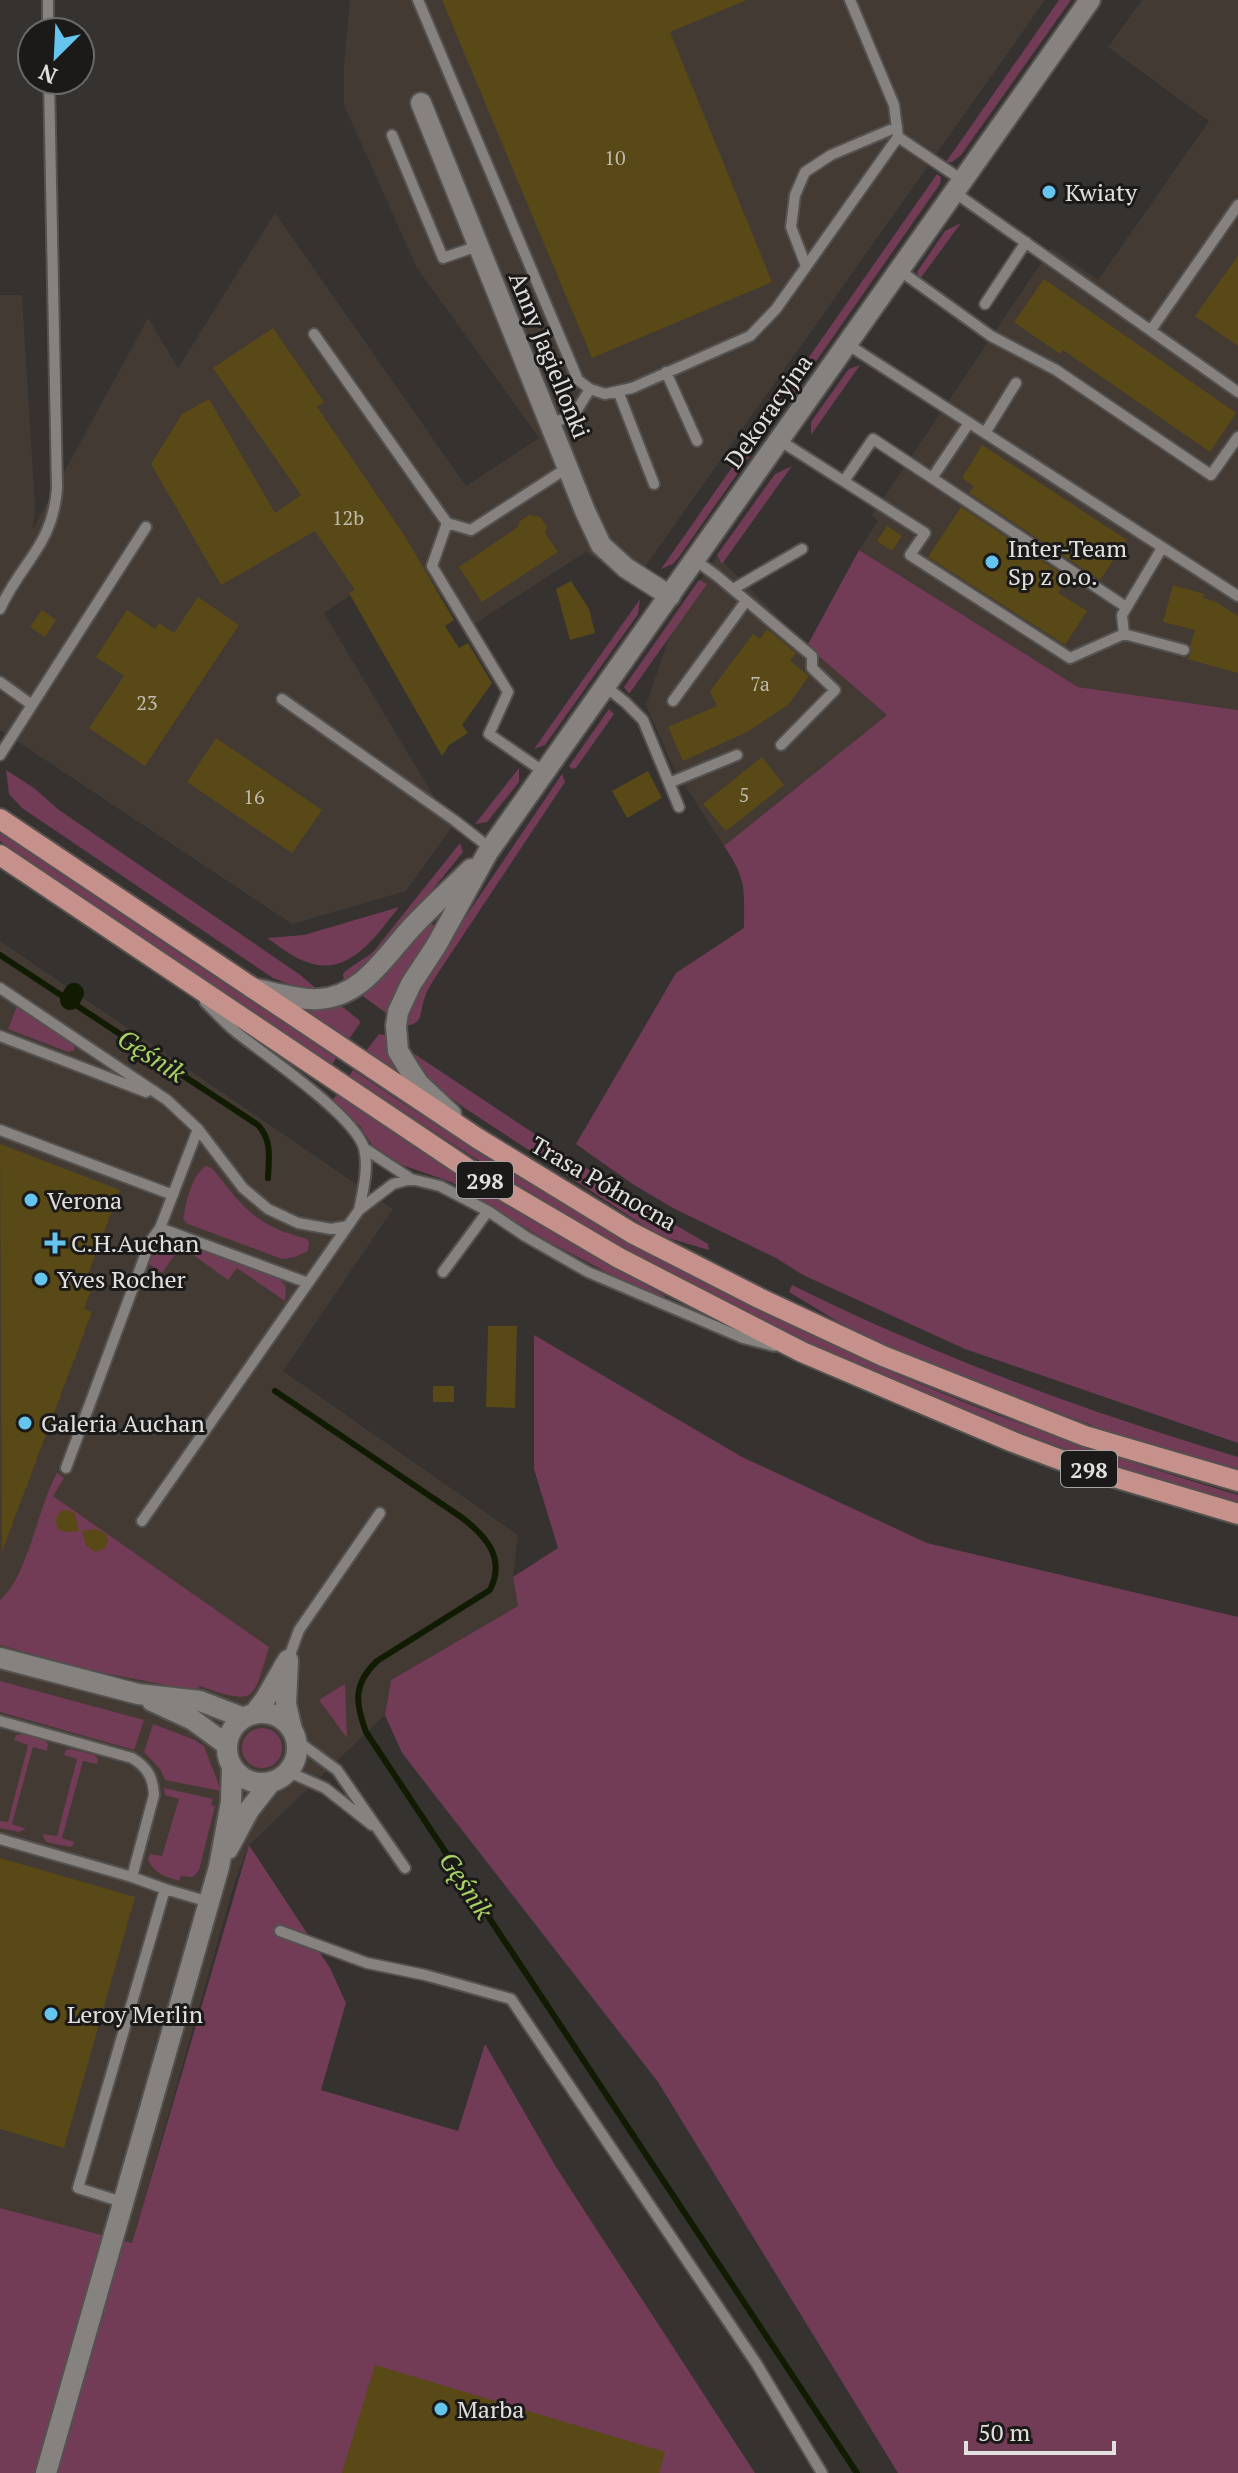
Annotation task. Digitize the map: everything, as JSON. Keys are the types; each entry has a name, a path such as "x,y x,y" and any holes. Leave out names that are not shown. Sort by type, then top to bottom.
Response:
{"main road":[{"name":"Trasa Północna","path":"0,819 477,1138 632,1233 759,1298 883,1356 1085,1436 1238,1481"},
{"name":"298","path":"0,855 474,1173 619,1258 802,1352 999,1436 1064,1461 1238,1514"}],"street":[{"name":"Dekoracyjna","path":"477,1138 419,1084 398,1051 398,1012 411,984 436,946 489,850 1090,0"},
{"name":"Anny Jagiellonki","path":"421,103 567,468 601,545 626,568 670,596"},
{"name":"Dekoracyjna","path":"251,988 318,1000 340,995 356,986 382,964 411,928 489,850"},
{"path":"0,1658 138,1694 200,1701 249,1716 265,1713 276,1716 294,1735"},
{"path":"270,1783 259,1784 239,1775 227,1756 227,1745 229,1735 249,1716 288,1660"},
{"path":"219,1867 249,1810 270,1783 289,1772 297,1751 286,1704 288,1660"},
{"path":"138,1694 193,1720 227,1745"},
{"path":"46,2473 219,1867 231,1802 232,1766"}],"lane":[{"path":"418,0 578,380 590,389 605,394 632,388 750,336 776,309 898,132"},
{"path":"850,0 894,105 898,132 1026,242 1238,392"},
{"path":"0,609 44,539 56,509 49,96"},
{"path":"806,266 791,227 795,195 805,172 831,155 898,132"},
{"path":"392,135 443,258 478,246"},
{"path":"1151,330 1234,218 1238,205"},
{"path":"985,304 1026,242"},
{"path":"899,270 991,336 1056,370 1211,475 1238,437"},
{"path":"314,334 447,523 471,530 567,468"},
{"path":"847,344 1238,596"},
{"path":"666,372 697,441"},
{"path":"985,433 1016,383"},
{"path":"550,424 574,415 590,389"},
{"path":"618,391 654,484"},
{"path":"932,478 969,423"},
{"path":"844,481 873,439 1126,607"},
{"path":"779,440 925,533 910,555 1070,658 1124,634 1184,650"},
{"path":"447,523 432,566 508,692 489,734 544,772"},
{"path":"0,755 146,527"},
{"path":"1124,634 1122,615 1162,548"},
{"path":"733,589 802,549"},
{"path":"695,560 812,656 812,668 835,690 781,745"},
{"path":"673,701 746,601"},
{"path":"0,682 32,705"},
{"path":"605,686 643,720 679,807"},
{"path":"282,699 454,820 489,850"},
{"path":"669,783 737,755"},
{"path":"184,980 233,1030 331,1108 352,1128 364,1148 411,1179 440,1186 488,1211 588,1272 647,1299 743,1338 802,1352"},
{"path":"0,988 167,1100 198,1129 243,1188 268,1209 298,1223 331,1229 348,1226"},
{"path":"0,1036 167,1100"},
{"path":"66,1468 150,1242 160,1228 198,1129"},
{"path":"0,1130 173,1195"},
{"path":"359,1210 365,1182 364,1148"},
{"path":"142,1521 359,1210 393,1184 411,1179"},
{"path":"443,1272 488,1211"},
{"path":"160,1228 308,1283"},
{"path":"288,1660 299,1630 380,1513"},
{"path":"0,1721 132,1758 142,1764 153,1783 154,1795 132,1877"},
{"path":"294,1735 337,1770 405,1868"},
{"path":"289,1772 325,1788 383,1834"},
{"path":"0,1839 209,1902"},
{"path":"122,2202 78,2188 165,1889"},
{"path":"280,1931 367,1963 425,1975 511,1999 756,2363 822,2473"}],"shaded area":[{"path":"350,0 1045,0 633,584 586,552 465,630 412,554 324,613 452,827 406,891 292,924 0,730 0,295 22,295 35,504 33,529 148,318 178,368 275,213 466,486 539,438 417,268 344,105"},
{"path":"1059,0 1071,0 961,155 952,162 946,162"},
{"path":"1142,0 1238,0 1238,710 1078,687 859,550 878,521 872,515 1051,248 1098,280 1209,121 1108,47"},
{"path":"937,174 941,177 940,184 679,557 673,564 661,569"},
{"path":"961,223 920,279 917,272 945,231"},
{"path":"860,365 811,435 811,422 849,369"},
{"path":"792,466 722,564 717,555 775,474"},
{"path":"859,550 1078,687 1238,710 1238,1443 965,1349 803,1275 776,1258 673,1208 576,1144 676,973 744,928 743,885 724,846 887,715 807,646"},
{"path":"717,556 807,646 887,715 724,846 673,767 646,705 677,614"},
{"path":"699,580 707,584 629,694 624,687"},
{"path":"640,599 638,614 545,745 534,749"},
{"path":"609,709 614,714 576,768 572,769 569,766"},
{"path":"519,768 519,782 487,822 475,824"},
{"path":"6,770 319,991 296,987 273,978 22,808 9,794"},
{"path":"562,774 565,782 431,985 419,1020 405,1026 412,996"},
{"path":"0,833 336,1058 332,1065 0,841"},
{"path":"460,843 463,852 378,957 362,973 344,982 343,974 374,951"},
{"path":"399,907 359,952 334,965 304,961 267,938 304,935"},
{"path":"431,923 436,927 390,1016 360,994 425,924"},
{"path":"0,941 393,1209 283,1371 518,1535 513,1577 518,1606 391,1680 385,1715 249,1845 235,1881 132,2243 0,2208"},
{"path":"339,1004 360,1023 349,1039 304,1009"},
{"path":"17,1006 73,1043 75,1050 68,1052 8,1029"},
{"path":"379,1034 389,1036 397,1068 395,1071 366,1051"},
{"path":"407,1049 643,1206 708,1244 709,1250 658,1235 463,1107 426,1079"},
{"path":"353,1070 586,1217 767,1314 879,1367 980,1408 1082,1446 1238,1495 1238,1504 1155,1479 991,1421 753,1316 536,1196 349,1076"},
{"path":"337,1094 531,1220 664,1298 629,1284 549,1242 451,1182 402,1165 372,1145 360,1126 331,1102"},
{"path":"206,1166 212,1168 240,1203 257,1217 281,1231 308,1240 308,1251 282,1259 188,1224 183,1219 188,1197 197,1175"},
{"path":"169,1238 279,1278 286,1287 285,1301 237,1268 228,1280 181,1246 162,1273 149,1264 159,1242"},
{"path":"792,1285 900,1335 1011,1380 1124,1421 1238,1457 1238,1473 1118,1435 955,1374 855,1332 789,1292"},
{"path":"534,1335 742,1457 927,1543 1238,1617 1238,2473 898,2473 658,2082 402,1753 385,1715 391,1680 518,1606 513,1577 558,1548 534,1469"},
{"path":"57,1473 64,1478 53,1496 269,1647 259,1679 250,1694 232,1696 200,1686 197,1691 89,1670 0,1645 0,1600 18,1575"},
{"path":"0,1681 144,1720 134,1750 0,1712"},
{"path":"345,1684 347,1738 319,1700"},
{"path":"153,1724 204,1746 221,1791 165,1780 160,1769 144,1752"},
{"path":"262,1728 276,1734 282,1748 276,1762 262,1768 248,1762 242,1748 248,1734"},
{"path":"25,1734 45,1740 48,1744 47,1751 33,1747 12,1824 26,1829 19,1832 0,1828 0,1821 8,1822 28,1745 14,1740 16,1735"},
{"path":"66,1750 98,1759 97,1764 83,1761 62,1838 75,1842 71,1847 46,1842 42,1834 57,1836 77,1759 64,1755"},
{"path":"164,1788 213,1799 211,1805 215,1806 199,1870 193,1877 181,1876 179,1881 157,1871 148,1859 150,1854 162,1856 179,1799 165,1795"},
{"path":"249,1845 330,1968 346,2003 321,2090 458,2131 485,2044 556,2167 755,2473 0,2473 0,2208 132,2243"}],"building":[{"path":"442,0 747,0 670,32 772,282 592,358"},
{"path":"1238,256 1238,346 1195,316"},
{"path":"1044,279 1236,413 1210,452 1063,350 1060,354 1014,322"},
{"path":"273,328 324,402 317,407 404,535 454,620 445,626 459,648 468,643 492,683 462,725 468,733 449,745 442,756 349,593 355,590 315,531 221,585 151,464 182,414 209,399 275,513 301,495 213,368"},
{"path":"982,445 1127,540 1100,580 969,493 974,486 962,478"},
{"name":"Inter-Team Sp z o.o.","path":"961,507 1068,578 1058,593 1087,611 1065,645 928,557"},
{"path":"529,515 540,517 547,527 545,533 558,552 482,602 459,567 518,527 519,522"},
{"path":"887,526 902,536 892,551 877,541"},
{"path":"571,581 589,609 595,633 570,640 556,589"},
{"path":"1173,585 1204,594 1203,598 1238,616 1238,673 1187,659 1195,630 1163,622"},
{"path":"198,597 239,625 145,766 89,728 124,676 96,657 127,610 155,629 159,623 174,633"},
{"path":"42,610 56,620 45,637 30,627"},
{"path":"767,629 796,653 790,661 809,676 788,705 747,732 683,761 668,727 717,706 710,691 753,634 760,639"},
{"path":"216,738 322,810 292,853 187,782"},
{"path":"762,757 784,785 726,831 703,804"},
{"path":"648,771 662,798 627,818 612,791"},
{"name":"Galeria Auchan","path":"0,1144 120,1190 87,1277 95,1280 84,1309 92,1312 2,1552"},
{"path":"488,1326 517,1326 515,1408 486,1407"},
{"path":"433,1386 454,1386 454,1402 433,1402"},
{"path":"62,1510 75,1514 79,1531 58,1529 55,1519"},
{"path":"96,1529 106,1534 108,1541 105,1548 95,1552 86,1545 82,1531"},
{"name":"Leroy Merlin","path":"0,1858 135,1897 64,2148 0,2129"},
{"name":"Marba","path":"375,2365 665,2452 659,2473 342,2473"}],"waterway":[{"name":"Gęśnik","path":"0,955 258,1125 268,1143 268,1178"},
{"path":"70,1000 74,993"},
{"name":"Gęśnik","path":"275,1391 461,1517 491,1549 496,1568 490,1590 369,1669 358,1694 366,1732 857,2473"}],"place":[{"name":"Kwiaty","path":"1049,192"},
{"name":"Inter-Team Sp z o.o.","path":"992,562"},
{"name":"Verona","path":"31,1200"},
{"name":"C.H.Auchan","path":"55,1243"},
{"name":"Yves Rocher","path":"41,1279"},
{"name":"Galeria Auchan","path":"25,1423"},
{"name":"Leroy Merlin","path":"51,2014"},
{"name":"Marba","path":"441,2409"}]}
